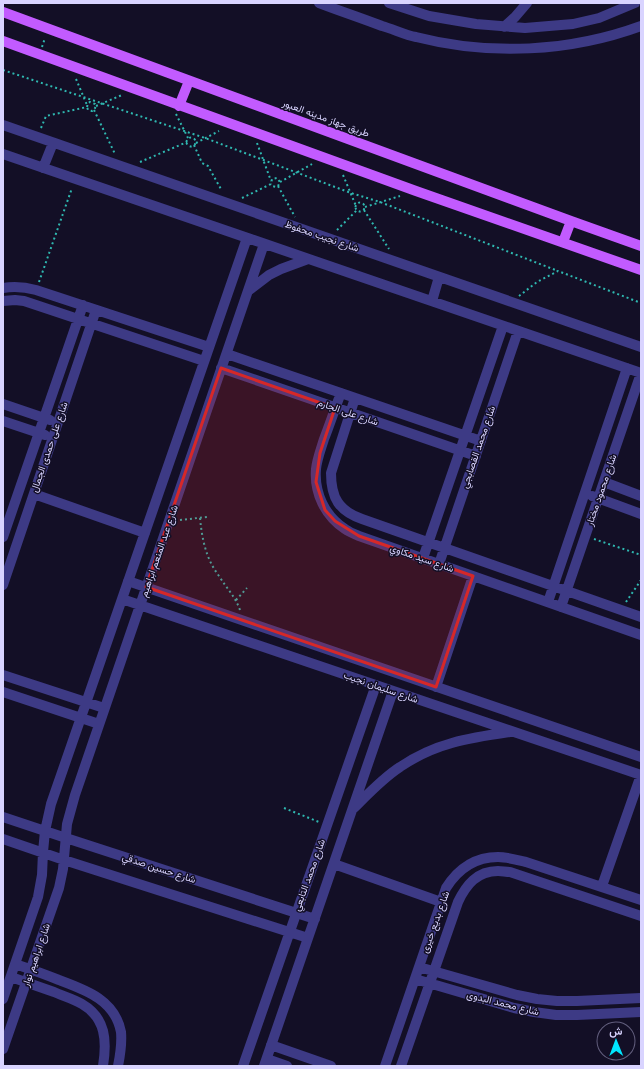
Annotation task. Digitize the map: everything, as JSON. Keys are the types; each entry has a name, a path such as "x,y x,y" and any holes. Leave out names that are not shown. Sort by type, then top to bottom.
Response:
{"main road":[{"name":"طريق جهاز مدينه العبور","path":"3,12 641,246"},
{"path":"3,41 134,90 641,270"},
{"path":"175,104 188,81"},
{"path":"563,242 571,221"}],"street":[{"path":"319,3 415,37 446,44 475,48 509,49 576,44 604,38 641,26"},
{"path":"389,3 429,16 476,24 525,28 573,24 599,18 629,4"},
{"path":"504,26 515,17 527,3"},
{"name":"شارع نجيب محفوظ","path":"3,125 641,347"},
{"path":"43,168 53,143"},
{"path":"3,154 641,373"},
{"path":"3,163 20,160"},
{"name":"شارع عبد المنعم ابراهيم","path":"42,852 51,804 247,238"},
{"name":"شارع عبد المنعم ابراهيم","path":"64,860 71,809 104,708 264,244"},
{"path":"248,291 269,275 308,259"},
{"path":"432,302 439,277"},
{"path":"204,361 24,301 4,301 3,288 26,287 209,347"},
{"name":"شارع على حمدى الجمال","path":"3,537 83,305"},
{"name":"شارع على حمدى الجمال","path":"3,585 7,561 16,547 96,310"},
{"name":"شارع محمد القصابجي","path":"422,558 503,326"},
{"name":"شارع محمد القصابجي","path":"438,564 518,331"},
{"name":"شارع على الجارم","path":"227,354 481,441"},
{"name":"شارع على الجارم","path":"221,368 476,456"},
{"name":"شارع محمود مختار","path":"548,602 627,368"},
{"name":"شارع محمود مختار","path":"561,607 641,373"},
{"name":"شارع سيد مكاوي","path":"341,393 316,468 316,482 319,497 325,510 334,521 346,530 359,536 638,634"},
{"name":"شارع سيد مكاوي","path":"355,398 331,473 331,485 335,497 346,511 354,516 640,617"},
{"path":"3,404 58,423"},
{"path":"3,421 53,438"},
{"path":"604,482 641,496"},
{"path":"585,493 641,514"},
{"path":"34,494 144,533"},
{"path":"3,542 16,547"},
{"path":"436,687 473,576"},
{"path":"520,592 525,576"},
{"name":"شارع سليمان نجيب","path":"128,581 641,758"},
{"name":"شارع سليمان نجيب","path":"122,599 641,775"},
{"path":"591,617 596,601"},
{"path":"638,634 640,617"},
{"path":"365,681 371,664"},
{"path":"3,675 104,708"},
{"name":"شارع محمد التابعي","path":"243,1066 376,685"},
{"name":"شارع محمد التابعي","path":"266,1062 393,691"},
{"path":"3,692 99,724"},
{"path":"353,809 382,781 400,767 420,755 440,746 462,740 512,731"},
{"path":"602,886 641,775"},
{"name":"شارع حسين صدقي","path":"3,817 315,919"},
{"path":"3,839 308,938"},
{"name":"شارع ابراهيم نوار","path":"3,999 40,891 42,852"},
{"name":"شارع بديع خيرى","path":"385,1066 446,888 461,869 473,862 486,858 499,857 526,862 641,900"},
{"name":"شارع ابراهيم نوار","path":"3,1049 60,888 64,869 64,860"},
{"path":"334,864 441,902"},
{"name":"شارع بديع خيرى","path":"401,1066 458,902 464,889 473,880 484,873 497,871 510,872 641,916"},
{"path":"15,964 92,993 106,1003 116,1017 121,1032 121,1046 118,1066"},
{"name":"شارع محمد البدوى","path":"419,967 517,995 557,1001 641,998"},
{"path":"11,977 72,999 83,1004 93,1012 100,1023 104,1035 105,1046 103,1066"},
{"name":"شارع محمد البدوى","path":"415,979 514,1008 534,1012 577,1015 641,1012"},
{"path":"272,1045 331,1066"},
{"path":"266,1062 287,1066"}],"path":[{"path":"39,54 48,29"},
{"path":"70,66 87,106 90,111 94,110"},
{"path":"3,70 205,138 351,193 380,202 641,303"},
{"path":"94,110 96,106 102,103 134,90"},
{"path":"36,137 46,116 87,106 90,102 93,102 96,106"},
{"path":"175,104 188,138 187,142"},
{"path":"94,110 124,167 187,142"},
{"path":"187,142 189,146 195,144 231,124"},
{"path":"252,132 271,182 274,187 278,186"},
{"path":"188,138 193,138 196,141 195,144 202,163 208,166 229,204 271,182 272,179 277,178 280,182"},
{"path":"278,186 280,182 323,157"},
{"path":"338,163 357,210"},
{"path":"36,290 75,179"},
{"path":"278,186 301,229"},
{"path":"365,207 417,191"},
{"path":"356,206 359,202 361,202 365,205 365,207"},
{"path":"329,238 357,210 364,210"},
{"path":"364,210 398,262"},
{"path":"512,302 537,282 558,271"},
{"path":"169,521 207,517"},
{"path":"200,518 203,539 209,559 218,576 236,600 243,620"},
{"path":"585,536 641,555"},
{"path":"620,610 641,580"},
{"path":"236,600 247,588"},
{"path":"284,808 327,825"}],"highlighted area":[{"path":"221,368 335,408 320,453 316,482 325,510 335,521 359,536 473,576 436,687 146,587"}]}
